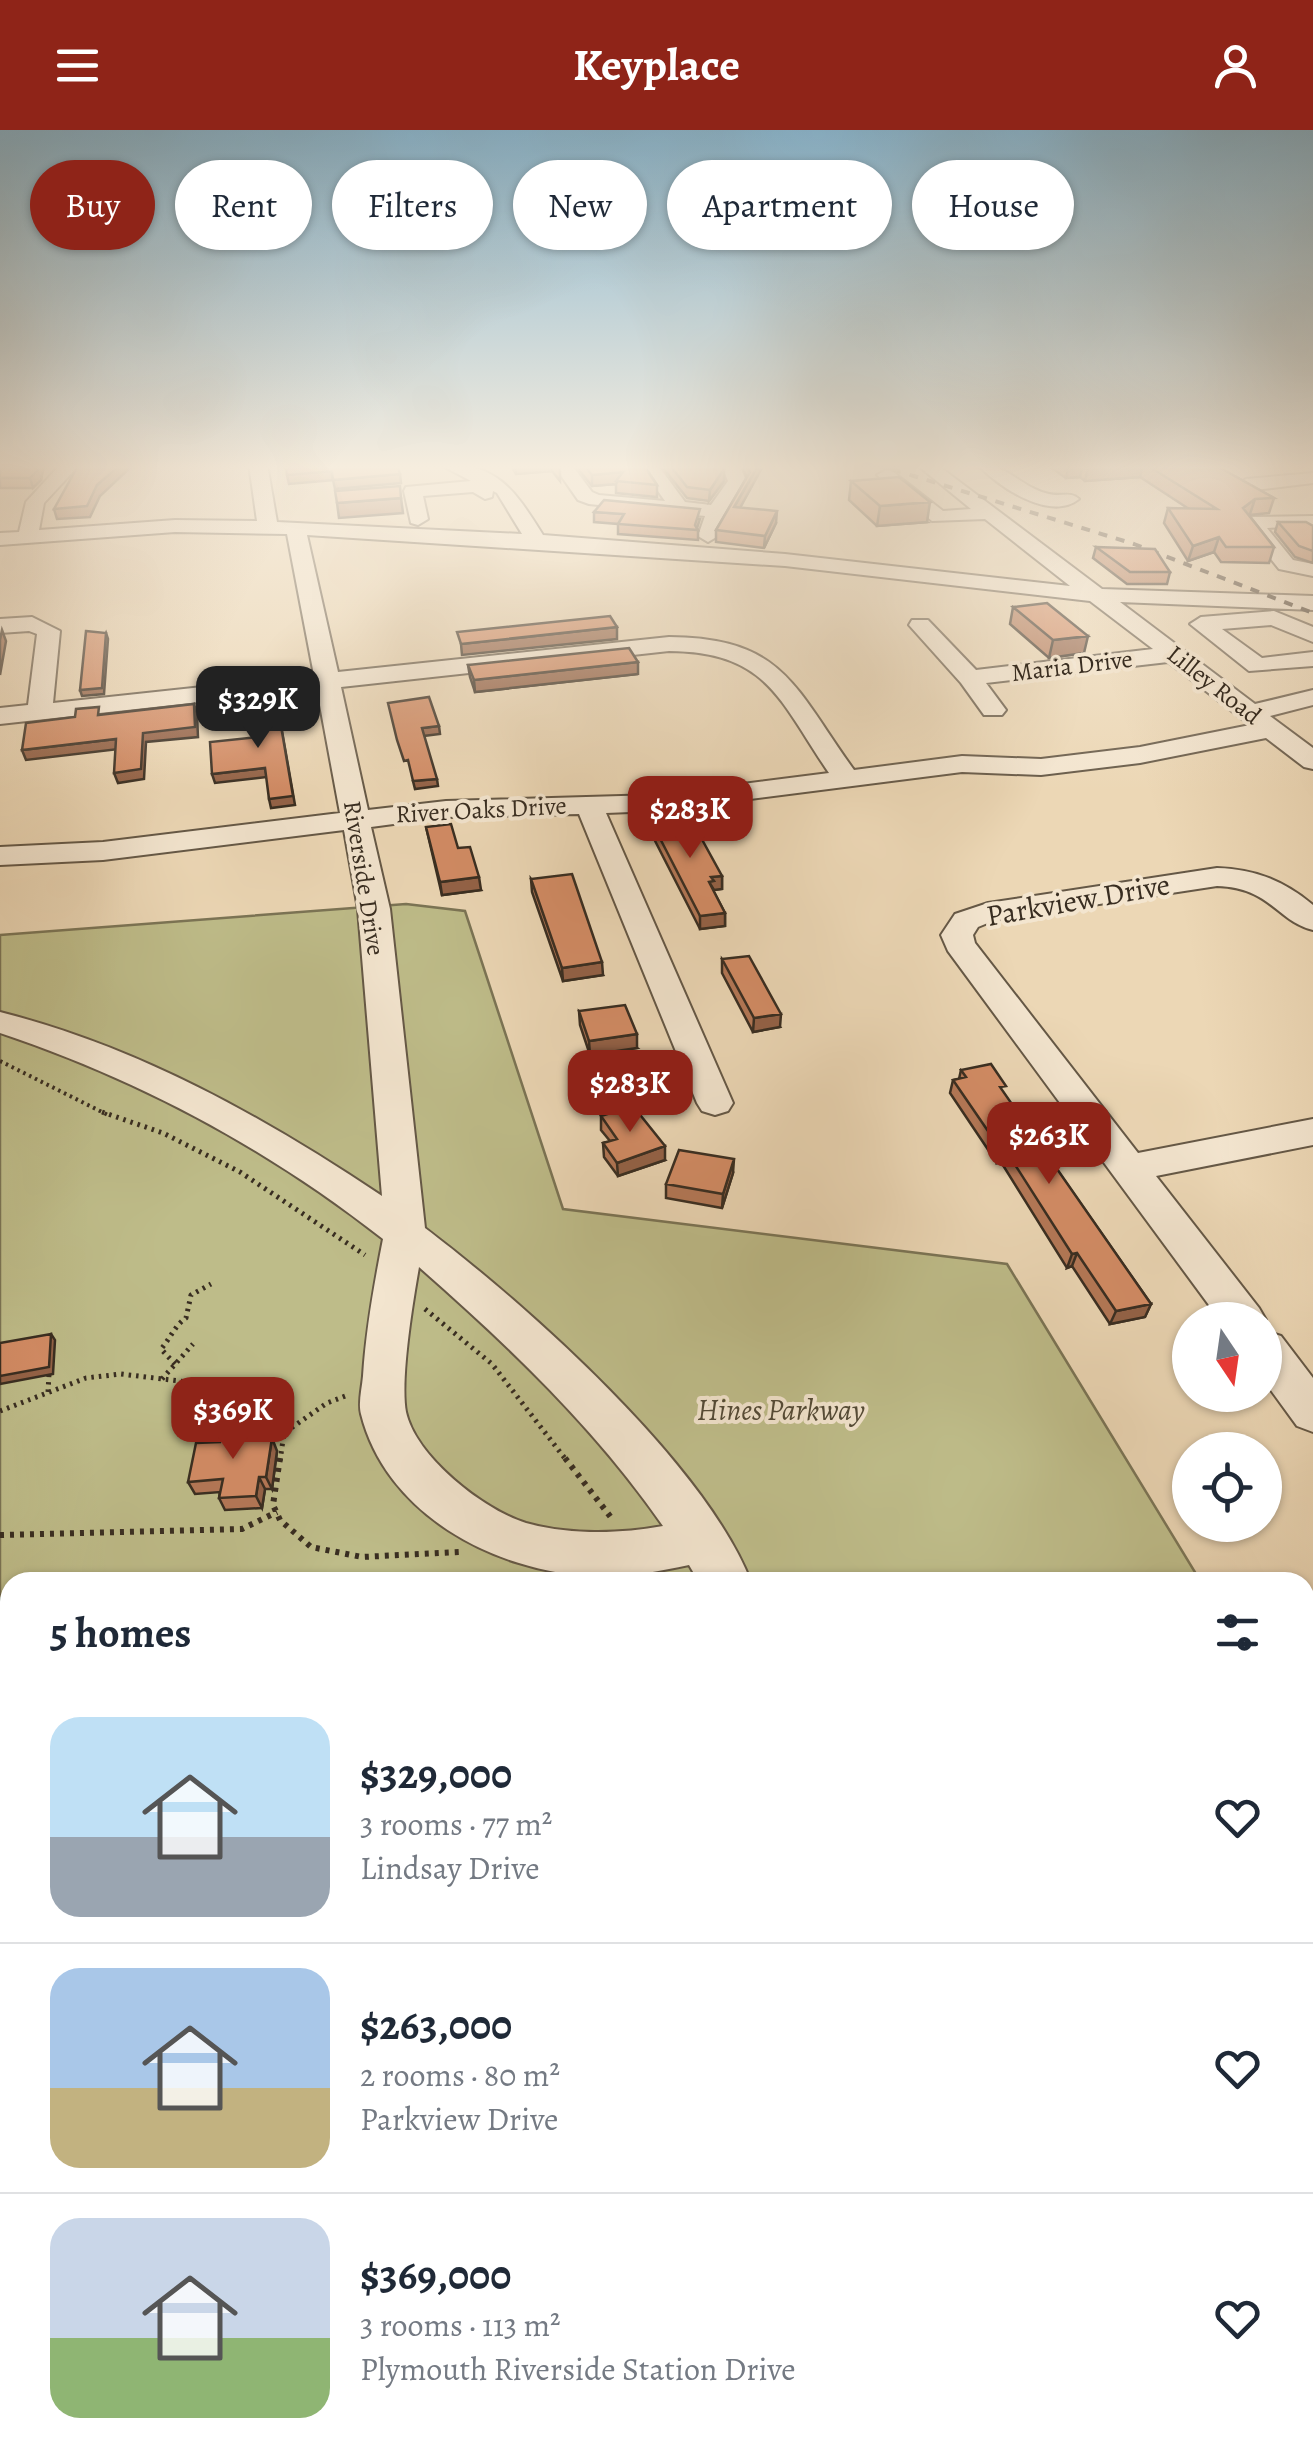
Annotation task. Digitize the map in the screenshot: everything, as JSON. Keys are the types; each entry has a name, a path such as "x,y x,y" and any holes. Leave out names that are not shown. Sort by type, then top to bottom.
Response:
{"street":[{"name":"Riverside Drive","path":"295,573 327,681 374,909 405,1233 388,1314 383,1411 400,1458 444,1501 516,1543"},
{"path":"779,585 780,573"},
{"path":"820,586 824,573"},
{"path":"878,573 1001,594 1137,581"},
{"path":"1069,573 1074,577 1313,602"},
{"name":"Lilley Road","path":"1137,581 1170,651 1306,756"},
{"path":"1313,635 1274,618 1201,624 1258,666 1313,660"},
{"path":"0,626 32,624 49,631 40,712"},
{"name":"Maria Drive","path":"920,625 970,678 993,710"},
{"name":"Maria Drive","path":"970,678 1226,642"},
{"path":"0,716 670,644 715,647 743,655 766,670 847,779"},
{"name":"River Oaks Drive","path":"0,856 103,851 356,818 487,806 692,800 962,764 1042,768 1140,756 1261,721 1313,697"},
{"path":"1202,766 1306,756"},
{"path":"589,804 715,1103"},
{"name":"Parkview Drive","path":"1230,1302 959,944 957,934 962,925 988,912 1230,876 1274,888 1313,921"},
{"path":"0,1022 121,1063 205,1104 272,1142 405,1233 495,1307 588,1400 649,1466 703,1540 721,1572"},
{"path":"1130,1168 1313,1132"},
{"path":"1282,1371 1313,1412"},
{"path":"516,1543 589,1554 638,1553 703,1540"}],"path":[{"path":"175,1364 161,1349 174,1335 178,1322 186,1318 187,1299 193,1291 211,1284"},
{"path":"162,1379 193,1344"},
{"path":"48,1392 49,1374"},
{"path":"0,1411 86,1378 121,1374 255,1390 274,1404 284,1434 273,1505 280,1520 311,1546 362,1557 467,1552 516,1543"},
{"path":"284,1434 326,1403 382,1388"},
{"path":"0,1535 242,1529 277,1512"}],"green space":[{"name":"Hines Parkway","path":"406,904 465,911 563,1209 1007,1264 1172,1534 1172,1542 1177,1542 1195,1572 0,1572 0,935"}],"building":[{"path":"1047,603 1088,636 1053,640 1013,607"},
{"path":"610,616 617,627 461,644 457,632"},
{"path":"86,631 106,633 102,688 80,690"},
{"path":"629,648 638,662 474,680 468,665"},
{"path":"276,697 293,796 269,799 265,768 212,774 210,742 258,737 254,699"},
{"path":"429,697 439,726 422,728 437,779 413,781 388,703"},
{"path":"194,704 195,727 143,733 141,769 114,773 116,739 22,750 26,723 75,717 76,709 99,707 98,715"},
{"path":"688,814 722,876 711,877 714,881 709,882 725,913 700,916 650,819"},
{"path":"451,824 458,848 470,847 479,877 440,882 426,827"},
{"path":"572,874 602,962 562,968 531,879"},
{"path":"749,956 781,1014 754,1018 722,959"},
{"path":"625,1005 637,1034 589,1041 579,1011"},
{"path":"991,1064 1006,1086 1000,1087 1151,1304 1116,1311 1077,1253 1072,1254 1005,1149 1001,1150 953,1080 966,1077 961,1070"},
{"path":"633,1106 665,1146 617,1163 603,1143 617,1139 601,1116"},
{"path":"679,1150 734,1159 723,1194 666,1184"},
{"path":"51,1334 49,1367 0,1376 0,1343"},
{"path":"254,1426 252,1440 272,1438 266,1477 259,1477 256,1496 219,1498 223,1479 188,1482 196,1443 220,1442 223,1427"}],"railway":[{"path":"1209,573 1313,613"}]}
